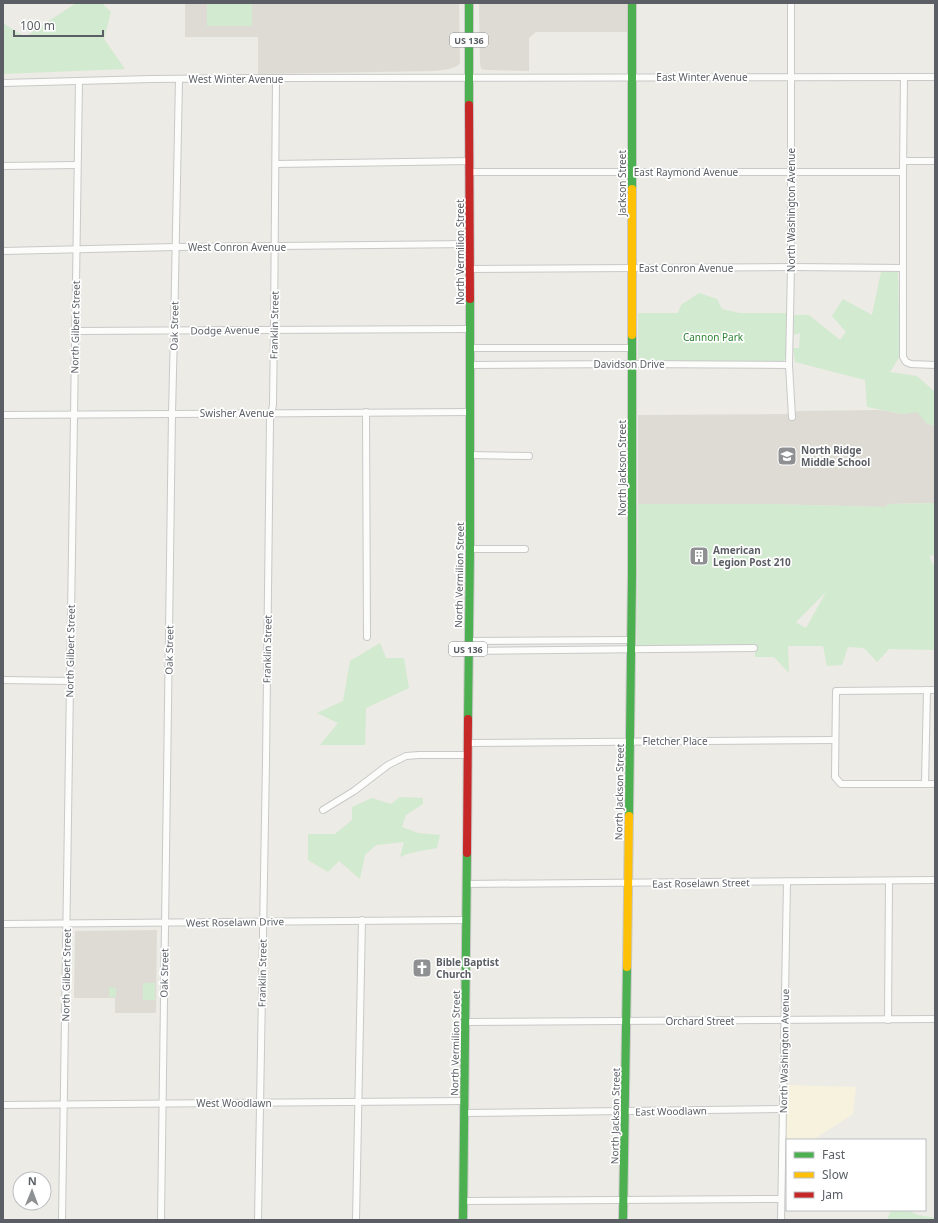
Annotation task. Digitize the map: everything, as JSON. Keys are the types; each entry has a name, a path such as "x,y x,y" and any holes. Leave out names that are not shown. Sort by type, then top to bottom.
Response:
{"main road":[{"name":"North Vermilion Street","path":"463,1220 471,412 469,3"},
{"name":"Jackson Street","path":"632,3 632,364"},
{"name":"North Jackson Street","path":"623,1220 627,1021 631,649 632,364"}],"street":[{"name":"North Washington Avenue","path":"791,3 791,267 789,365 792,417"},
{"name":"East Winter Avenue","path":"469,78 791,76 935,77"},
{"path":"904,77 903,357 906,362 911,364 935,365"},
{"name":"Franklin Street","path":"258,1220 261,1103 270,420 273,405 276,78"},
{"name":"West Winter Avenue","path":"3,83 179,79 469,78"},
{"name":"Oak Street","path":"161,1220 172,413 179,79"},
{"name":"North Gilbert Street","path":"62,1220 65,1105 79,81"},
{"path":"276,164 470,161"},
{"path":"903,161 935,161"},
{"path":"3,166 77,165"},
{"name":"East Raymond Avenue","path":"470,172 903,172"},
{"name":"West Conron Avenue","path":"3,251 176,247 470,244"},
{"name":"East Conron Avenue","path":"470,269 791,267 903,268"},
{"name":"Dodge Avenue","path":"75,330 174,331 274,329 470,329"},
{"name":"Davidson Drive","path":"470,348 632,348"},
{"name":"Davidson Drive","path":"470,365 789,365"},
{"path":"366,412 367,637"},
{"name":"Swisher Avenue","path":"3,415 471,412"},
{"path":"470,455 529,456"},
{"path":"470,549 525,549"},
{"path":"468,642 631,640"},
{"path":"468,651 754,648"},
{"path":"3,680 70,681"},
{"path":"925,784 927,690"},
{"path":"935,690 836,691 835,740 835,777 841,784 935,784"},
{"name":"Fletcher Place","path":"468,743 835,740"},
{"path":"323,810 354,791 388,765 406,756 419,754 468,756"},
{"name":"East Roselawn Street","path":"466,884 628,884 935,880"},
{"path":"888,1020 889,881"},
{"name":"North Washington Avenue","path":"781,1220 787,882"},
{"path":"356,1220 362,920"},
{"name":"West Roselawn Drive","path":"3,924 466,920"},
{"name":"Orchard Street","path":"465,1022 935,1019"},
{"name":"West Woodlawn","path":"3,1105 464,1101"},
{"name":"East Woodlawn","path":"464,1113 783,1109"},
{"path":"464,1201 781,1199"}],"shaded area":[{"path":"185,3 459,3 460,63 450,69 434,71 258,74 258,37 185,37"},
{"path":"479,3 627,3 627,32 536,32 529,38 529,71 485,70 481,69 480,63"},
{"name":"North Ridge Middle School","path":"881,410 903,414 917,411 927,424 935,426 935,503 889,504 885,507 769,504 638,504 638,415 789,414 799,411"},
{"path":"157,930 156,1013 115,1013 115,998 74,998 75,931"},
{"path":"788,1085 856,1087 853,1114 815,1139 786,1139"}],"green space":[{"path":"76,3 102,3 111,12 104,39 125,69 3,74 3,23 25,37"},
{"path":"207,3 252,3 252,26 207,26"},
{"path":"881,272 898,272 900,356 890,372 917,376 935,392 935,426 927,424 917,412 903,414 867,407 865,380 795,362 793,348 799,348 800,333 794,335 794,315 809,315 840,340 846,332 832,316 843,299 872,315"},
{"name":"Cannon Park","path":"699,293 717,299 722,309 739,313 788,313 787,357 782,362 642,361 638,359 638,313 678,313 681,305"},
{"path":"935,503 935,555 929,556 935,568 935,650 889,649 877,662 864,648 848,647 842,665 827,666 823,646 788,646 789,673 774,657 755,657 755,645 637,646 638,504 769,504 885,507 889,504","holes":["826,592 806,628 796,622"]},
{"path":"380,643 386,658 404,658 409,688 366,708 365,745 320,745 338,723 317,713 343,701 350,661"},
{"path":"400,797 423,798 423,804 406,815 402,827 418,833 440,835 437,848 410,853 400,857 404,842 376,845 365,855 360,879 339,861 328,872 308,860 308,834 335,834 352,820 352,807 372,798 391,804"},
{"path":"143,983 155,983 155,1000 143,1000"},
{"path":"109,987 116,988 116,997 109,997"},
{"path":"891,1211 909,1211 918,1215 935,1218 935,1220 887,1220"}],"traffic: fast":[{"path":"469,3 469,105"},
{"path":"632,3 632,189"},
{"path":"468,719 470,299"},
{"path":"629,816 632,574 632,335"},
{"path":"463,1220 467,853"},
{"path":"623,1220 627,967"}],"traffic: slow":[{"path":"632,189 632,335"},
{"path":"627,967 629,816"}],"traffic: jam":[{"path":"469,105 470,299"},
{"path":"467,853 468,719"}],"place":[{"name":"North Ridge Middle School","path":"787,456"},
{"name":"American Legion Post 210","path":"699,556"},
{"name":"Bible Baptist Church","path":"422,968"}]}
